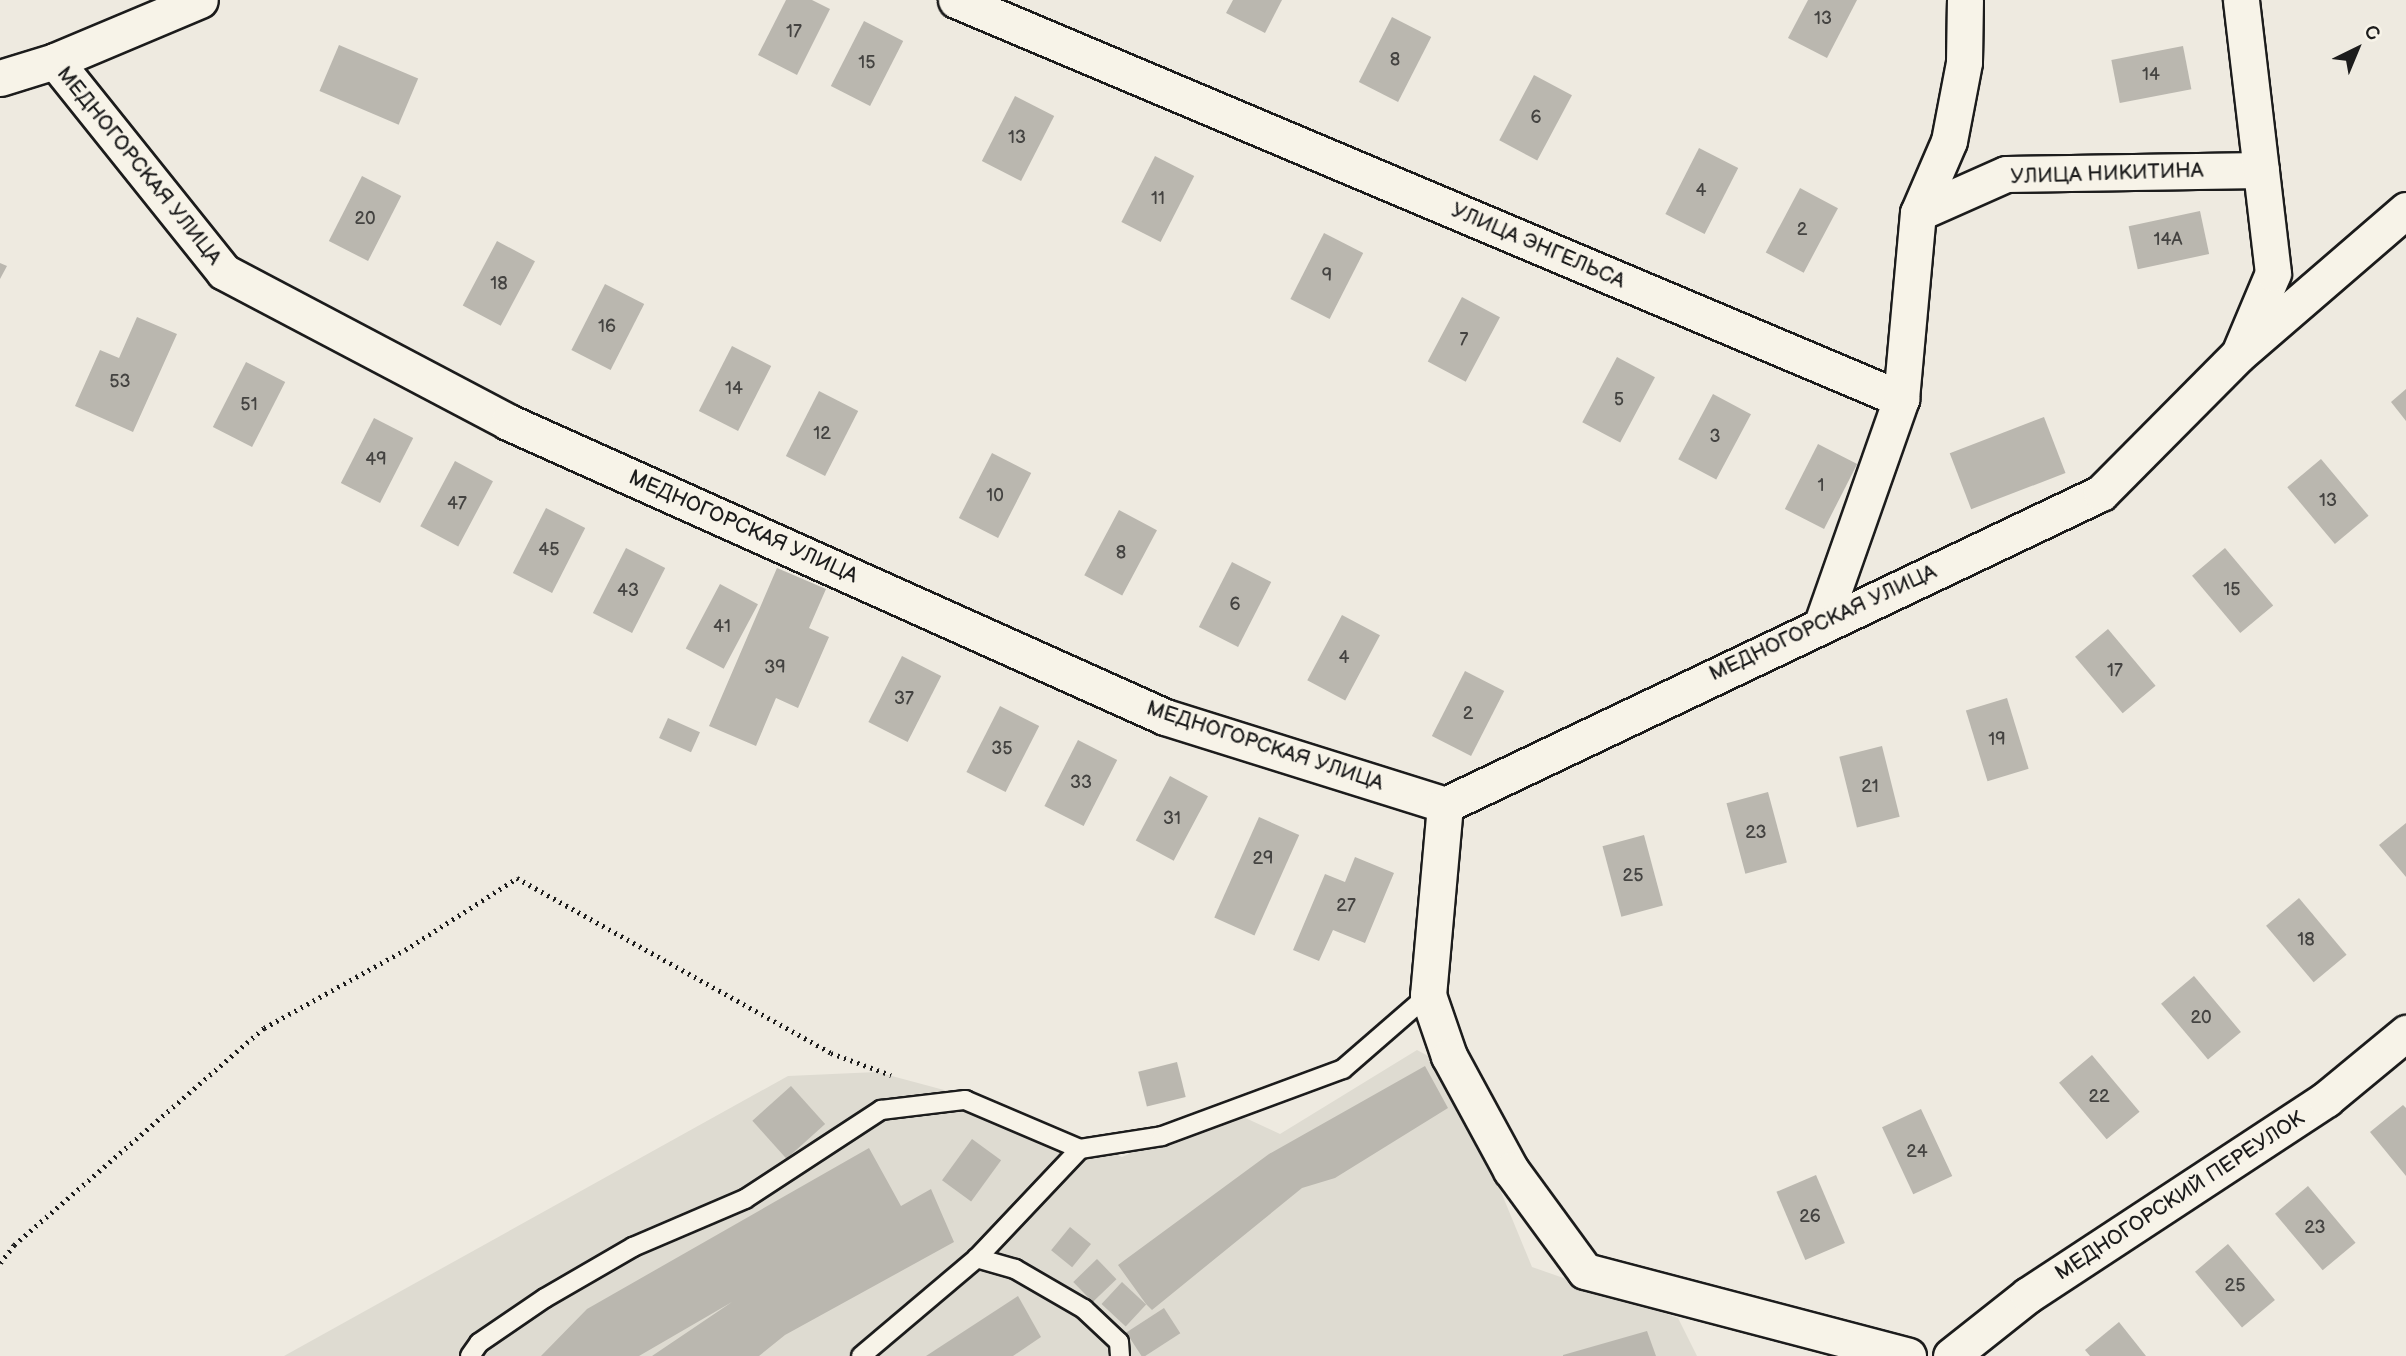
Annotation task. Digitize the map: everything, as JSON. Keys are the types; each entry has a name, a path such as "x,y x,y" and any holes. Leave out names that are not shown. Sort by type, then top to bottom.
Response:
{"street":[{"path":"0,78 55,61 200,0"},
{"name":"УЛИЦА ЭНГЕЛЬСА","path":"956,0 1901,399"},
{"path":"1822,623 1901,399 1918,213 1949,141 1964,62 1965,0"},
{"path":"2238,355 2273,273 2241,0"},
{"name":"МЕДНОГОРСКАЯ УЛИЦА","path":"55,61 224,272 508,422 1165,717 1445,805 1822,623 2101,493 2238,355 2406,210"},
{"name":"УЛИЦА НИКИТИНА","path":"1918,213 2006,174 2261,170"},
{"path":"1445,805 1429,995 1450,1056 1511,1170 1585,1271 1908,1356"},
{"name":"МЕДНОГОРСКИЙ ПЕРЕУЛОК","path":"1951,1356 2028,1295 2326,1099 2406,1033"}],"lane":[{"path":"470,1356 479,1343 545,1298 633,1247 746,1199 881,1110 965,1100 1080,1149 1162,1136 1343,1069 1429,995"},
{"path":"861,1356 977,1258 1080,1149"},
{"path":"977,1258 1016,1269 1084,1309 1119,1342 1121,1356"}],"path":[{"path":"0,1263 14,1245 264,1028 405,950 517,878 831,1053 904,1079"}],"shaded area":[{"path":"1417,1050 1450,1068 1532,1267 1678,1318 1697,1356 284,1356 788,1076 877,1072 1011,1108 1122,1157 1226,1109 1280,1134"}],"building":[{"path":"786,0 812,0 830,9 797,75 758,55"},
{"path":"1233,0 1282,0 1265,33 1226,13"},
{"path":"1808,0 1857,0 1827,58 1788,38"},
{"path":"1392,17 1431,37 1398,102 1359,82"},
{"path":"864,21 903,41 870,106 831,86"},
{"path":"339,45 418,79 399,125 319,91"},
{"path":"2183,46 2191,89 2120,103 2111,60"},
{"path":"1534,75 1572,95 1537,161 1499,140"},
{"path":"1015,96 1054,116 1021,181 982,161"},
{"path":"1699,148 1738,168 1705,234 1665,214"},
{"path":"1155,156 1194,176 1161,242 1121,222"},
{"path":"362,176 401,196 368,261 329,241"},
{"path":"1800,188 1838,208 1804,273 1766,252"},
{"path":"2200,211 2209,254 2138,269 2129,226"},
{"path":"1324,233 1363,253 1330,319 1290,299"},
{"path":"497,241 535,261 501,326 463,305"},
{"path":"0,263 7,266 0,279"},
{"path":"605,284 644,304 611,370 571,350"},
{"path":"1462,297 1500,317 1466,382 1428,361"},
{"path":"137,317 177,334 133,432 75,406 100,350 119,358"},
{"path":"732,346 771,366 738,431 699,411"},
{"path":"1617,357 1655,377 1620,443 1582,422"},
{"path":"246,362 285,382 252,447 213,427"},
{"path":"2406,389 2406,421 2391,402"},
{"path":"819,391 858,411 825,476 786,456"},
{"path":"1713,394 1751,414 1716,480 1678,459"},
{"path":"2044,417 2066,473 1971,509 1950,453"},
{"path":"374,418 413,438 380,503 341,483"},
{"path":"1818,444 1857,464 1824,529 1785,509"},
{"path":"992,453 1031,473 998,538 959,518"},
{"path":"2321,459 2369,516 2335,544 2287,487"},
{"path":"455,461 493,481 458,547 420,526"},
{"path":"546,508 585,528 552,593 513,573"},
{"path":"1119,510 1157,530 1122,596 1084,575"},
{"path":"626,548 665,568 632,633 593,613"},
{"path":"2225,548 2273,605 2240,633 2192,576"},
{"path":"1232,562 1271,582 1238,647 1199,627"},
{"path":"777,568 826,589 809,628 829,637 798,708 776,698 756,746 709,726"},
{"path":"720,584 758,604 724,669 686,648"},
{"path":"1342,615 1380,635 1345,701 1307,680"},
{"path":"2108,629 2156,686 2123,713 2075,657"},
{"path":"902,656 941,676 908,742 868,722"},
{"path":"1465,671 1504,691 1471,756 1432,736"},
{"path":"2007,698 2029,769 1988,781 1966,711"},
{"path":"1000,706 1039,726 1006,792 966,772"},
{"path":"668,718 700,732 691,752 659,738"},
{"path":"1078,740 1117,760 1084,826 1044,806"},
{"path":"1882,746 1900,817 1857,827 1839,757"},
{"path":"1170,776 1208,796 1174,861 1136,840"},
{"path":"1768,792 1787,863 1745,874 1726,803"},
{"path":"1259,817 1299,835 1254,935 1214,917"},
{"path":"2406,823 2406,877 2379,845"},
{"path":"1644,835 1663,906 1621,917 1602,846"},
{"path":"1355,857 1394,873 1365,943 1333,930 1319,961 1293,950 1325,874 1345,882"},
{"path":"2299,898 2347,955 2314,982 2266,926"},
{"path":"2194,976 2241,1032 2208,1060 2161,1004"},
{"path":"2092,1055 2140,1112 2107,1139 2059,1083"},
{"path":"1177,1062 1186,1097 1147,1107 1138,1072"},
{"path":"1425,1066 1448,1108 1335,1178 1302,1188 1152,1310 1146,1304 1118,1265 1269,1154"},
{"path":"791,1086 825,1124 786,1159 752,1121"},
{"path":"2403,1105 2406,1108 2406,1176 2370,1132"},
{"path":"1921,1109 1952,1176 1913,1194 1882,1127"},
{"path":"972,1139 1001,1160 971,1201 942,1180"},
{"path":"869,1148 901,1206 931,1189 954,1242 785,1335 759,1356 652,1356 732,1302 639,1356 541,1356 587,1309"},
{"path":"1816,1175 1845,1243 1805,1260 1776,1192"},
{"path":"2308,1186 2356,1243 2323,1270 2275,1214"},
{"path":"1070,1227 1091,1244 1072,1267 1051,1250"},
{"path":"2228,1244 2275,1300 2242,1328 2195,1272"},
{"path":"1097,1259 1116,1279 1093,1302 1073,1282"},
{"path":"1122,1282 1146,1305 1126,1326 1102,1304"},
{"path":"1018,1296 1041,1337 1013,1356 926,1356"},
{"path":"1164,1308 1180,1333 1142,1356 1126,1333"},
{"path":"2119,1322 2146,1356 2090,1356 2085,1350"},
{"path":"1647,1331 1656,1356 1563,1356 1563,1355"}]}
